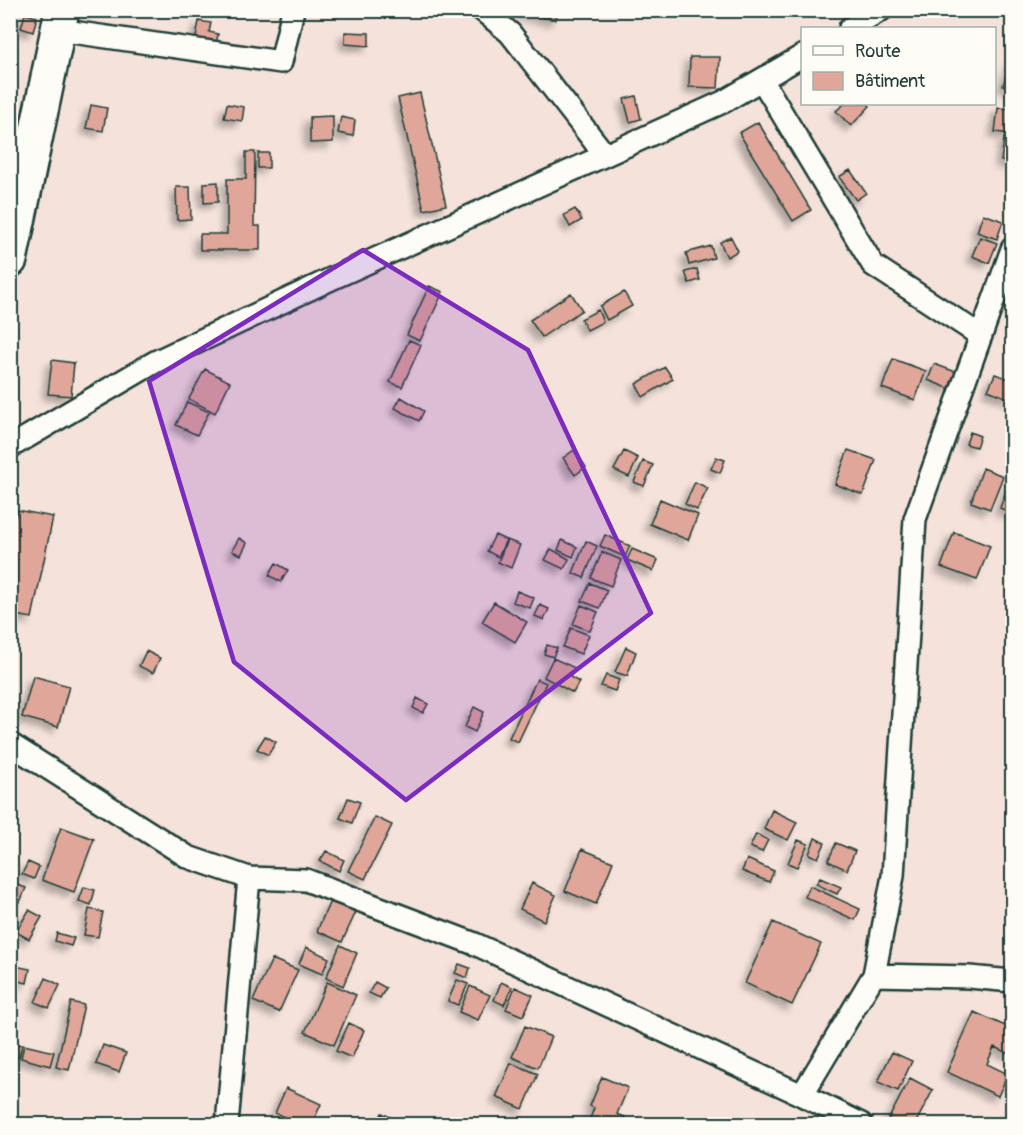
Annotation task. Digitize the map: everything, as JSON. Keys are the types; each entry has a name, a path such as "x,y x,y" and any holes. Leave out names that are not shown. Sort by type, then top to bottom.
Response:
{"main road":[{"path":"10,260 60,20"}],"street":[{"path":"60,20 281,63 293,10"},
{"path":"482,10 510,33 605,155"},
{"path":"852,27 881,10"},
{"path":"10,447 156,362 723,102 801,57"},
{"path":"762,80 873,265 981,336"},
{"path":"802,1095 874,975 893,876 915,519 1012,249"},
{"path":"10,744 188,857 249,878 306,880 475,944 802,1095 861,1125"},
{"path":"227,1125 249,878"},
{"path":"874,975 969,977 1012,981"}],"highlighted area":[{"path":"363,250 528,350 651,613 406,800 234,662 149,381"}],"building":[{"path":"524,10 558,10 556,20 523,14"},
{"path":"25,14 37,17 33,32 21,28"},
{"path":"199,21 211,23 209,32 218,34 215,52 194,48"},
{"path":"345,32 369,33 369,46 345,44"},
{"path":"690,57 720,57 718,88 689,87"},
{"path":"1012,59 1012,89 1003,85"},
{"path":"420,93 446,205 424,210 398,98"},
{"path":"636,96 641,119 630,122 624,99"},
{"path":"227,104 244,107 242,121 224,118"},
{"path":"91,105 107,108 103,131 86,128"},
{"path":"843,105 870,106 851,126 836,111"},
{"path":"998,108 1012,109 1012,134 995,132"},
{"path":"333,116 333,142 310,143 310,117"},
{"path":"341,117 355,120 353,136 338,133"},
{"path":"758,122 811,210 793,221 739,133"},
{"path":"1004,138 1012,139 1012,163 1001,161"},
{"path":"246,152 255,152 254,226 260,226 260,250 200,250 200,234 227,234 227,179 246,179"},
{"path":"258,153 269,153 269,168 258,168"},
{"path":"850,170 866,193 856,200 839,177"},
{"path":"218,182 218,202 204,203 204,183"},
{"path":"176,187 190,187 191,219 177,220"},
{"path":"575,209 582,220 570,227 564,215"},
{"path":"983,214 1003,221 997,239 977,232"},
{"path":"731,237 738,251 727,257 720,242"},
{"path":"980,237 997,243 989,263 972,256"},
{"path":"711,246 714,258 689,265 686,253"},
{"path":"697,269 700,280 689,283 685,272"},
{"path":"429,286 443,292 420,341 407,335"},
{"path":"624,292 632,306 607,320 600,306"},
{"path":"571,293 582,310 542,337 530,320"},
{"path":"598,310 603,322 587,330 581,319"},
{"path":"409,340 421,345 402,387 390,382"},
{"path":"893,359 926,371 915,400 882,388"},
{"path":"52,360 74,363 71,396 48,394"},
{"path":"934,364 956,372 950,389 928,380"},
{"path":"665,367 673,379 643,397 636,384"},
{"path":"205,369 230,382 215,413 189,399"},
{"path":"995,374 1012,380 1010,399 988,390"},
{"path":"401,397 424,411 419,421 395,408"},
{"path":"187,402 209,412 197,435 176,425"},
{"path":"970,432 980,436 976,447 966,444"},
{"path":"574,450 586,467 575,475 563,458"},
{"path":"848,450 876,460 863,495 835,484"},
{"path":"624,451 638,458 629,477 614,470"},
{"path":"716,457 725,460 720,473 711,469"},
{"path":"643,461 653,465 644,486 634,482"},
{"path":"983,468 1003,476 990,509 971,502"},
{"path":"1012,474 1012,513 1000,508"},
{"path":"695,482 708,488 697,510 685,504"},
{"path":"660,499 698,515 688,540 650,524"},
{"path":"17,510 53,517 32,618 10,614 10,539"},
{"path":"954,532 990,546 977,580 941,567"},
{"path":"495,535 506,540 498,557 487,551"},
{"path":"605,535 630,546 625,557 600,546"},
{"path":"239,538 247,543 241,555 232,551"},
{"path":"507,540 520,545 511,568 498,562"},
{"path":"562,540 577,547 573,557 558,550"},
{"path":"586,541 597,546 584,578 573,573"},
{"path":"551,549 569,559 564,569 545,560"},
{"path":"632,549 658,560 653,571 627,560"},
{"path":"602,552 621,560 611,586 591,578"},
{"path":"276,563 288,570 281,582 269,575"},
{"path":"590,583 607,590 600,608 582,601"},
{"path":"517,591 534,598 530,608 513,602"},
{"path":"494,602 527,622 515,642 482,622"},
{"path":"540,605 549,609 544,620 535,616"},
{"path":"581,605 598,612 590,631 573,624"},
{"path":"571,628 589,635 581,654 563,647"},
{"path":"547,645 557,648 553,657 544,654"},
{"path":"626,647 636,652 627,676 615,672"},
{"path":"146,651 160,658 153,673 139,666"},
{"path":"553,658 575,668 570,677 579,682 573,693 544,677"},
{"path":"606,675 619,680 615,691 601,686"},
{"path":"33,676 69,686 58,727 22,717"},
{"path":"537,679 546,683 518,742 509,738"},
{"path":"417,698 428,704 423,713 413,708"},
{"path":"474,707 484,712 475,732 465,727"},
{"path":"265,736 276,742 268,755 257,749"},
{"path":"348,798 360,802 352,823 340,818"},
{"path":"772,810 797,822 788,840 764,829"},
{"path":"375,817 392,825 365,879 348,871"},
{"path":"61,827 94,839 74,892 42,880"},
{"path":"756,834 768,840 762,852 750,847"},
{"path":"815,838 825,843 818,858 809,854"},
{"path":"798,840 808,844 797,867 788,863"},
{"path":"836,843 855,851 847,870 828,861"},
{"path":"582,849 613,862 596,904 565,891"},
{"path":"326,851 344,860 339,871 320,861"},
{"path":"747,859 774,871 769,882 742,871"},
{"path":"28,862 39,867 34,879 22,874"},
{"path":"820,878 841,887 837,894 816,884"},
{"path":"532,883 556,895 544,921 520,909"},
{"path":"15,884 26,888 20,902 10,898"},
{"path":"810,886 860,909 855,920 805,897"},
{"path":"84,887 95,890 91,905 79,901"},
{"path":"330,901 356,912 342,942 317,931"},
{"path":"89,909 103,912 98,937 84,935"},
{"path":"29,910 42,917 29,939 16,932"},
{"path":"773,922 821,944 792,1005 745,983"},
{"path":"57,933 74,938 71,946 55,941"},
{"path":"340,945 357,953 343,986 326,978"},
{"path":"306,947 329,958 322,974 299,964"},
{"path":"272,959 298,970 279,1012 253,1001"},
{"path":"459,964 470,968 467,978 455,973"},
{"path":"10,965 30,969 27,983 10,979"},
{"path":"46,978 60,985 49,1008 35,1002"},
{"path":"457,980 468,984 458,1005 448,1001"},
{"path":"327,982 356,995 334,1045 305,1032"},
{"path":"375,982 386,988 380,998 369,993"},
{"path":"501,982 512,987 504,1005 494,1000"},
{"path":"470,986 490,995 478,1020 459,1012"},
{"path":"515,987 533,995 523,1016 506,1009"},
{"path":"71,1002 84,1005 69,1070 56,1067"},
{"path":"974,1012 1012,1029 1012,1055 994,1047 987,1064 1008,1074 998,1096 947,1072"},
{"path":"349,1023 364,1030 352,1058 336,1051"},
{"path":"525,1026 551,1037 538,1068 512,1057"},
{"path":"10,1042 22,1045 19,1057 10,1055"},
{"path":"24,1045 54,1052 50,1066 21,1058"},
{"path":"103,1045 126,1053 119,1072 96,1064"},
{"path":"892,1052 912,1061 898,1091 878,1082"},
{"path":"511,1063 538,1074 523,1109 496,1097"},
{"path":"602,1077 628,1088 617,1114 625,1117 622,1124 588,1124 594,1108 590,1106"},
{"path":"910,1078 933,1090 915,1124 886,1124"},
{"path":"286,1088 321,1104 312,1124 300,1124 275,1113"},
{"path":"382,1113 392,1118 389,1124 377,1124"}]}
